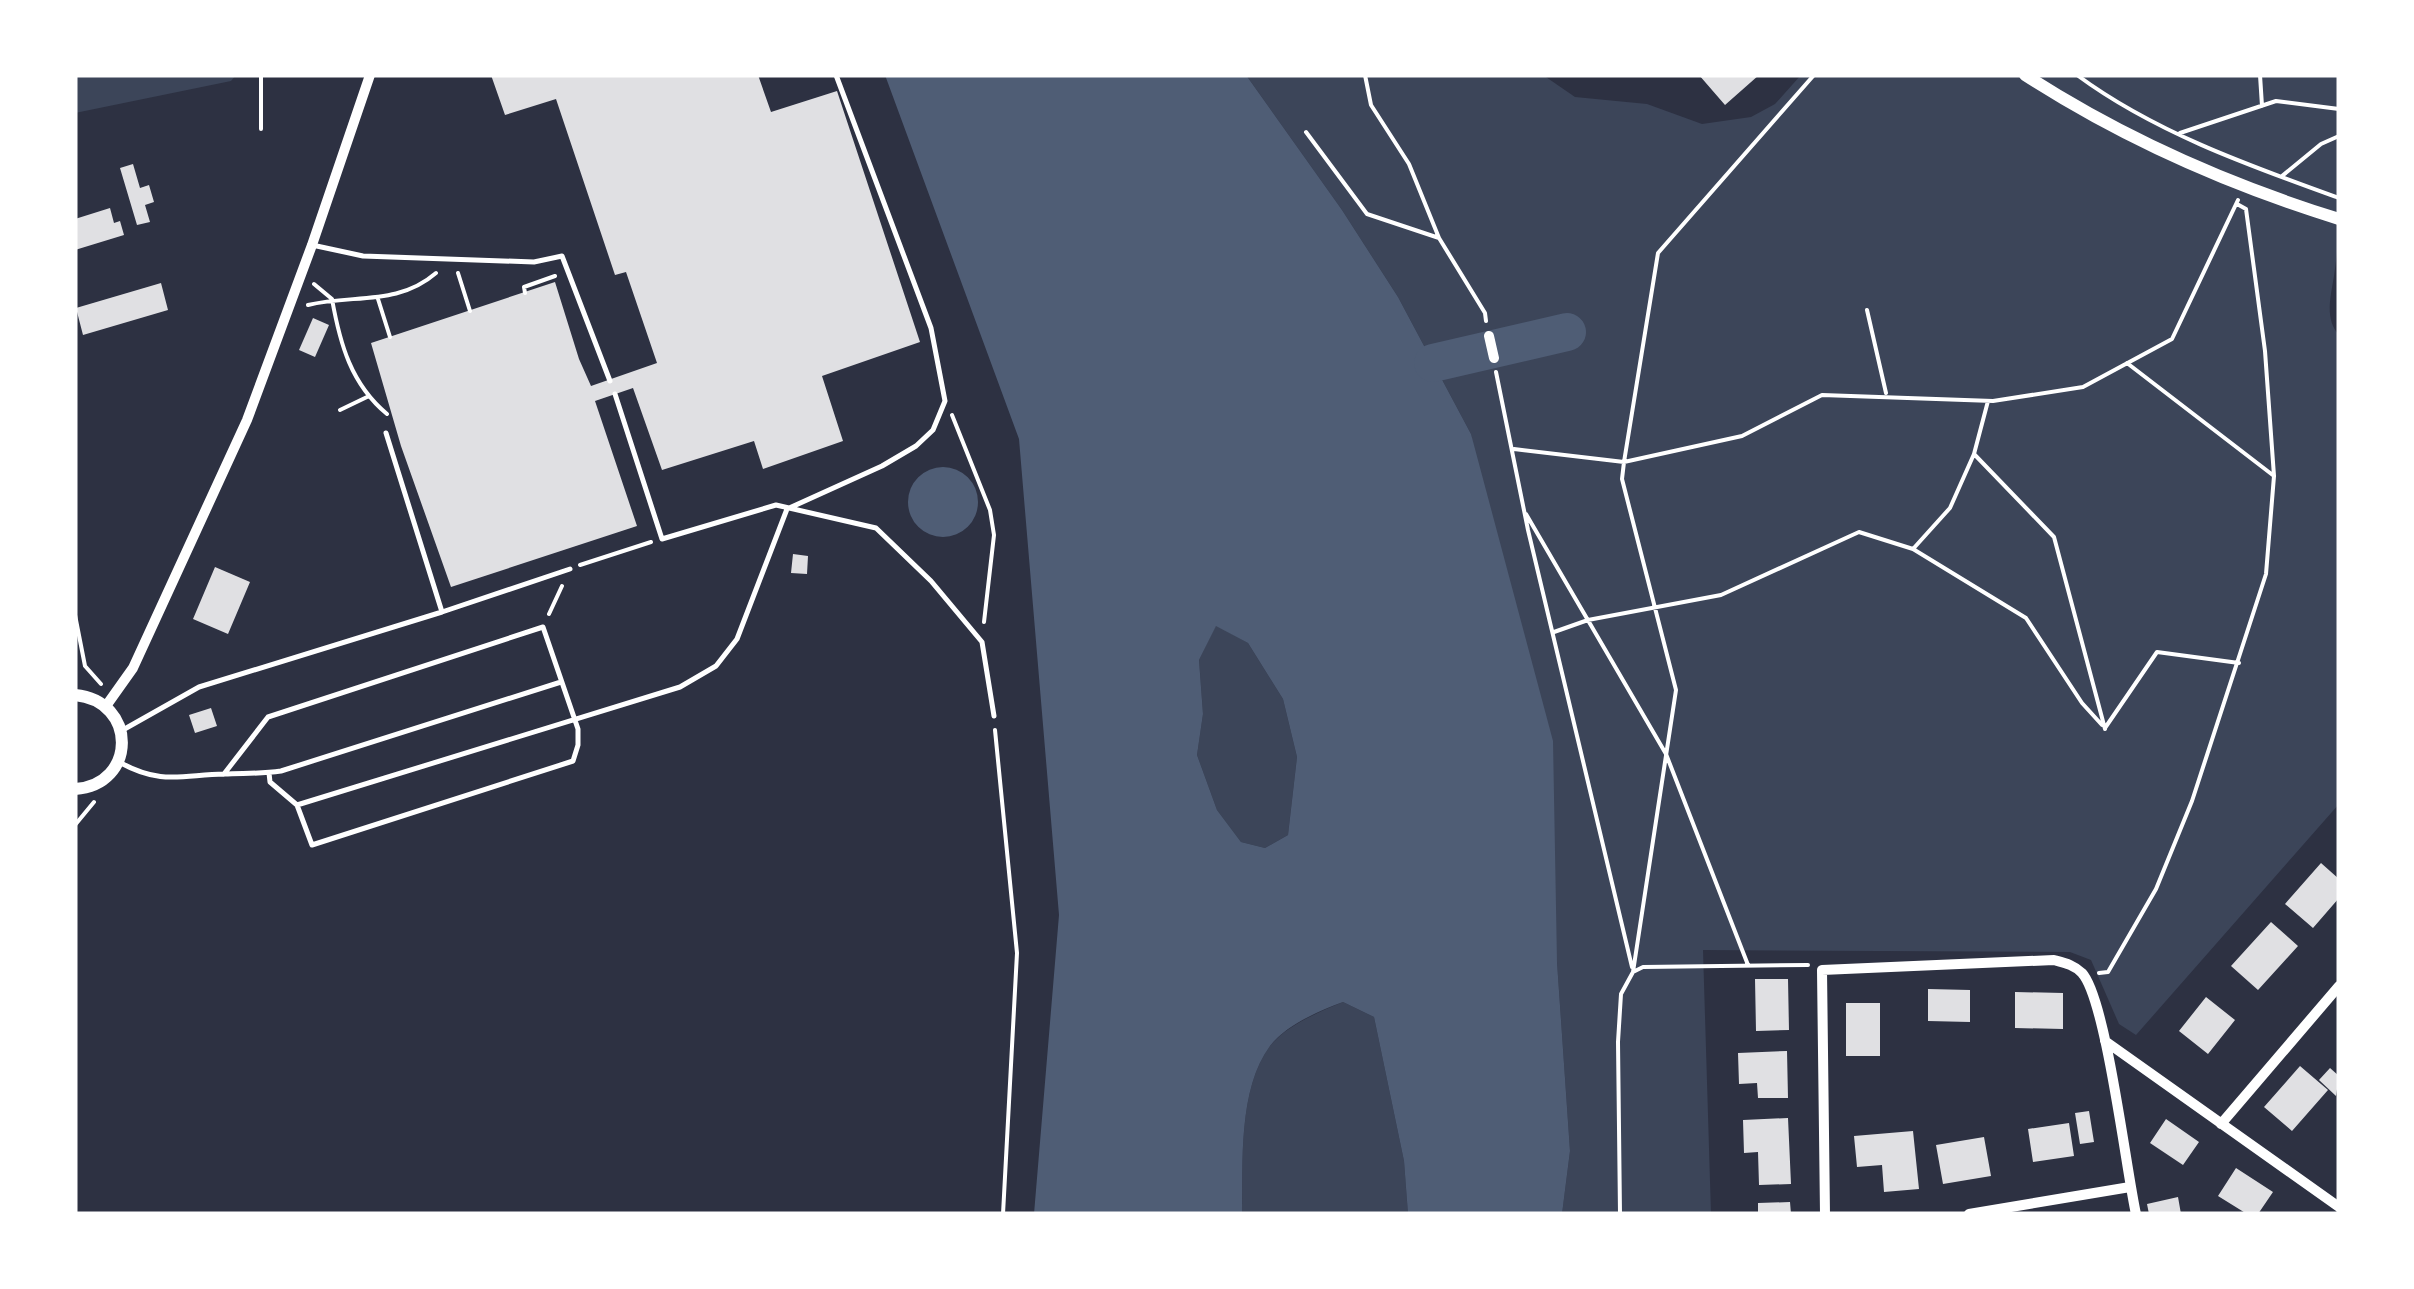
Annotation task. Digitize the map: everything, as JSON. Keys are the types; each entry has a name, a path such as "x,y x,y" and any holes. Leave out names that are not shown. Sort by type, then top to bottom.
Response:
{"street":[{"path":"106,706 134,668 247,420 370,75"},
{"path":"2025,75 2084,114 2244,186 2339,219"},
{"path":"1489,336 1494,358"},
{"path":"75,695 89,696 106,706 121,731 122,746 118,762 100,782 75,789"},
{"path":"1826,1214 1822,970 2054,960 2071,964 2084,974 2105,1041 2136,1214"},
{"path":"2221,1124 2339,986"},
{"path":"2105,1041 2339,1207"},
{"path":"1969,1214 2130,1187"}],"lane":[{"path":"297,805 680,687 716,666 737,640 787,509 882,466 916,446 933,430 945,401 931,328 836,75"},
{"path":"312,245 364,256 534,262 562,256 610,380"},
{"path":"615,394 662,539 776,505 876,528 931,581 982,642 994,716"},
{"path":"386,432 442,612"},
{"path":"121,731 199,688 570,568"},
{"path":"224,774 268,717 544,628 574,719 578,744 572,760 312,845 297,805 270,782 269,773"},
{"path":"118,762 164,779 269,773 562,682"}],"path":[{"path":"261,75 262,129"},
{"path":"1365,75 1371,105 1410,164 1439,238 1484,312 1489,336"},
{"path":"1620,1214 1618,1042 1622,994 1633,972 1676,690 1622,480 1658,253 1814,75"},
{"path":"2078,75 2112,99 2180,133 2339,198"},
{"path":"2260,75 2262,106"},
{"path":"2180,133 2276,100 2339,109"},
{"path":"1306,132 1367,214 1439,238"},
{"path":"2280,177 2321,144 2339,136"},
{"path":"1512,448 1624,462 1742,436 1822,394 1993,401 2083,386 2172,338 2244,186"},
{"path":"2084,974 2108,972 2156,889 2192,801 2266,574 2274,476 2246,209 2237,205 2244,186"},
{"path":"526,292 524,287 557,276 566,266"},
{"path":"308,304 332,299 378,300 424,284 440,270"},
{"path":"310,281 332,299 340,346 366,397 387,414"},
{"path":"463,289 470,311"},
{"path":"378,300 390,337"},
{"path":"1867,310 1886,393"},
{"path":"1494,358 1524,510 1633,972"},
{"path":"2127,363 2274,476"},
{"path":"340,410 366,397"},
{"path":"945,401 978,473 994,535 982,642"},
{"path":"1913,549 1950,508 1974,454 1988,401"},
{"path":"1974,454 2054,538 2105,728"},
{"path":"1524,510 1666,754 1748,965"},
{"path":"1554,632 1588,620 1721,596 1860,532 1913,549 2026,618 2082,702 2105,728"},
{"path":"610,556 662,539"},
{"path":"2105,728 2156,652 2239,663"},
{"path":"994,716 1018,953 1003,1214"},
{"path":"1633,972 1643,968 1748,965 1806,965 1822,970"}],"shaded area":[{"path":"75,75 236,75 231,81 75,113"},
{"path":"885,75 1246,75 1398,297 1471,434 1553,741 1557,962 1570,1151 1562,1214 1408,1214 1404,1161 1374,1017 1343,1002 1294,1025 1270,1046 1260,1063 1244,1127 1242,1214 1034,1214 1059,915 1019,439","holes":["1216,626 1248,643 1283,699 1297,757 1288,835 1265,848 1241,842 1217,810 1197,755 1203,714 1199,660"]},
{"path":"1246,75 1543,75 1575,97 1647,104 1702,124 1751,117 1775,104 1801,75 2339,75 2339,226 2330,307 2331,322 2339,335 2339,804 2136,1035 2119,1024 2091,960 2070,952 1703,950 1711,1214 1562,1214 1570,1151 1557,962 1471,434 1398,297"},
{"path":"943,467 968,477 978,502 968,527 943,537 918,527 908,502 918,477"},
{"path":"1216,625 1248,643 1283,699 1297,757 1288,835 1265,848 1241,842 1217,810 1197,755 1203,714 1199,660"},
{"path":"1343,1002 1374,1017 1404,1161 1408,1214 1242,1214 1244,1127 1260,1063 1285,1032"}],"building":[{"path":"491,75 758,75 771,112 837,91 920,342 822,376 843,441 763,469 754,441 662,470 633,388 595,401 637,526 451,587 401,446 371,343 555,282 591,386 657,363 626,272 615,275 556,99 505,115"},
{"path":"1699,75 1759,75 1725,105"},
{"path":"133,164 140,188 149,185 154,202 145,205 150,222 137,225 120,168"},
{"path":"110,208 114,223 120,221 124,235 75,250 75,219"},
{"path":"161,283 168,310 83,335 76,308"},
{"path":"313,318 329,325 315,357 299,350"},
{"path":"793,554 808,556 807,574 791,573"},
{"path":"215,567 250,582 228,634 193,619"},
{"path":"211,708 217,726 195,733 189,715"},
{"path":"2321,863 2339,879 2339,898 2313,928 2285,904"},
{"path":"2271,922 2298,946 2258,990 2231,966"},
{"path":"1755,979 1788,979 1789,1030 1756,1031"},
{"path":"1928,989 1970,990 1970,1022 1928,1021"},
{"path":"2015,992 2063,993 2063,1029 2015,1028"},
{"path":"2206,997 2235,1020 2208,1054 2179,1031"},
{"path":"1846,1003 1880,1003 1880,1056 1846,1056"},
{"path":"1787,1051 1788,1098 1758,1098 1757,1083 1739,1084 1738,1053"},
{"path":"2300,1066 2328,1090 2292,1131 2264,1107"},
{"path":"2330,1068 2339,1076 2336,1096 2319,1080"},
{"path":"2089,1111 2094,1142 2080,1144 2075,1113"},
{"path":"1788,1118 1791,1184 1759,1185 1758,1152 1744,1153 1743,1120"},
{"path":"2166,1119 2199,1142 2183,1165 2150,1143"},
{"path":"2069,1123 2074,1156 2033,1162 2028,1129"},
{"path":"1913,1131 1919,1189 1884,1192 1882,1165 1857,1167 1854,1136"},
{"path":"1984,1137 1991,1176 1943,1184 1936,1145"},
{"path":"2236,1168 2273,1192 2258,1214 2247,1214 2218,1196"},
{"path":"2178,1197 2181,1214 2149,1214 2147,1204"},
{"path":"1790,1202 1791,1214 1758,1214 1758,1203"}],"waterway":[{"path":"1433,363 1567,332"}]}
